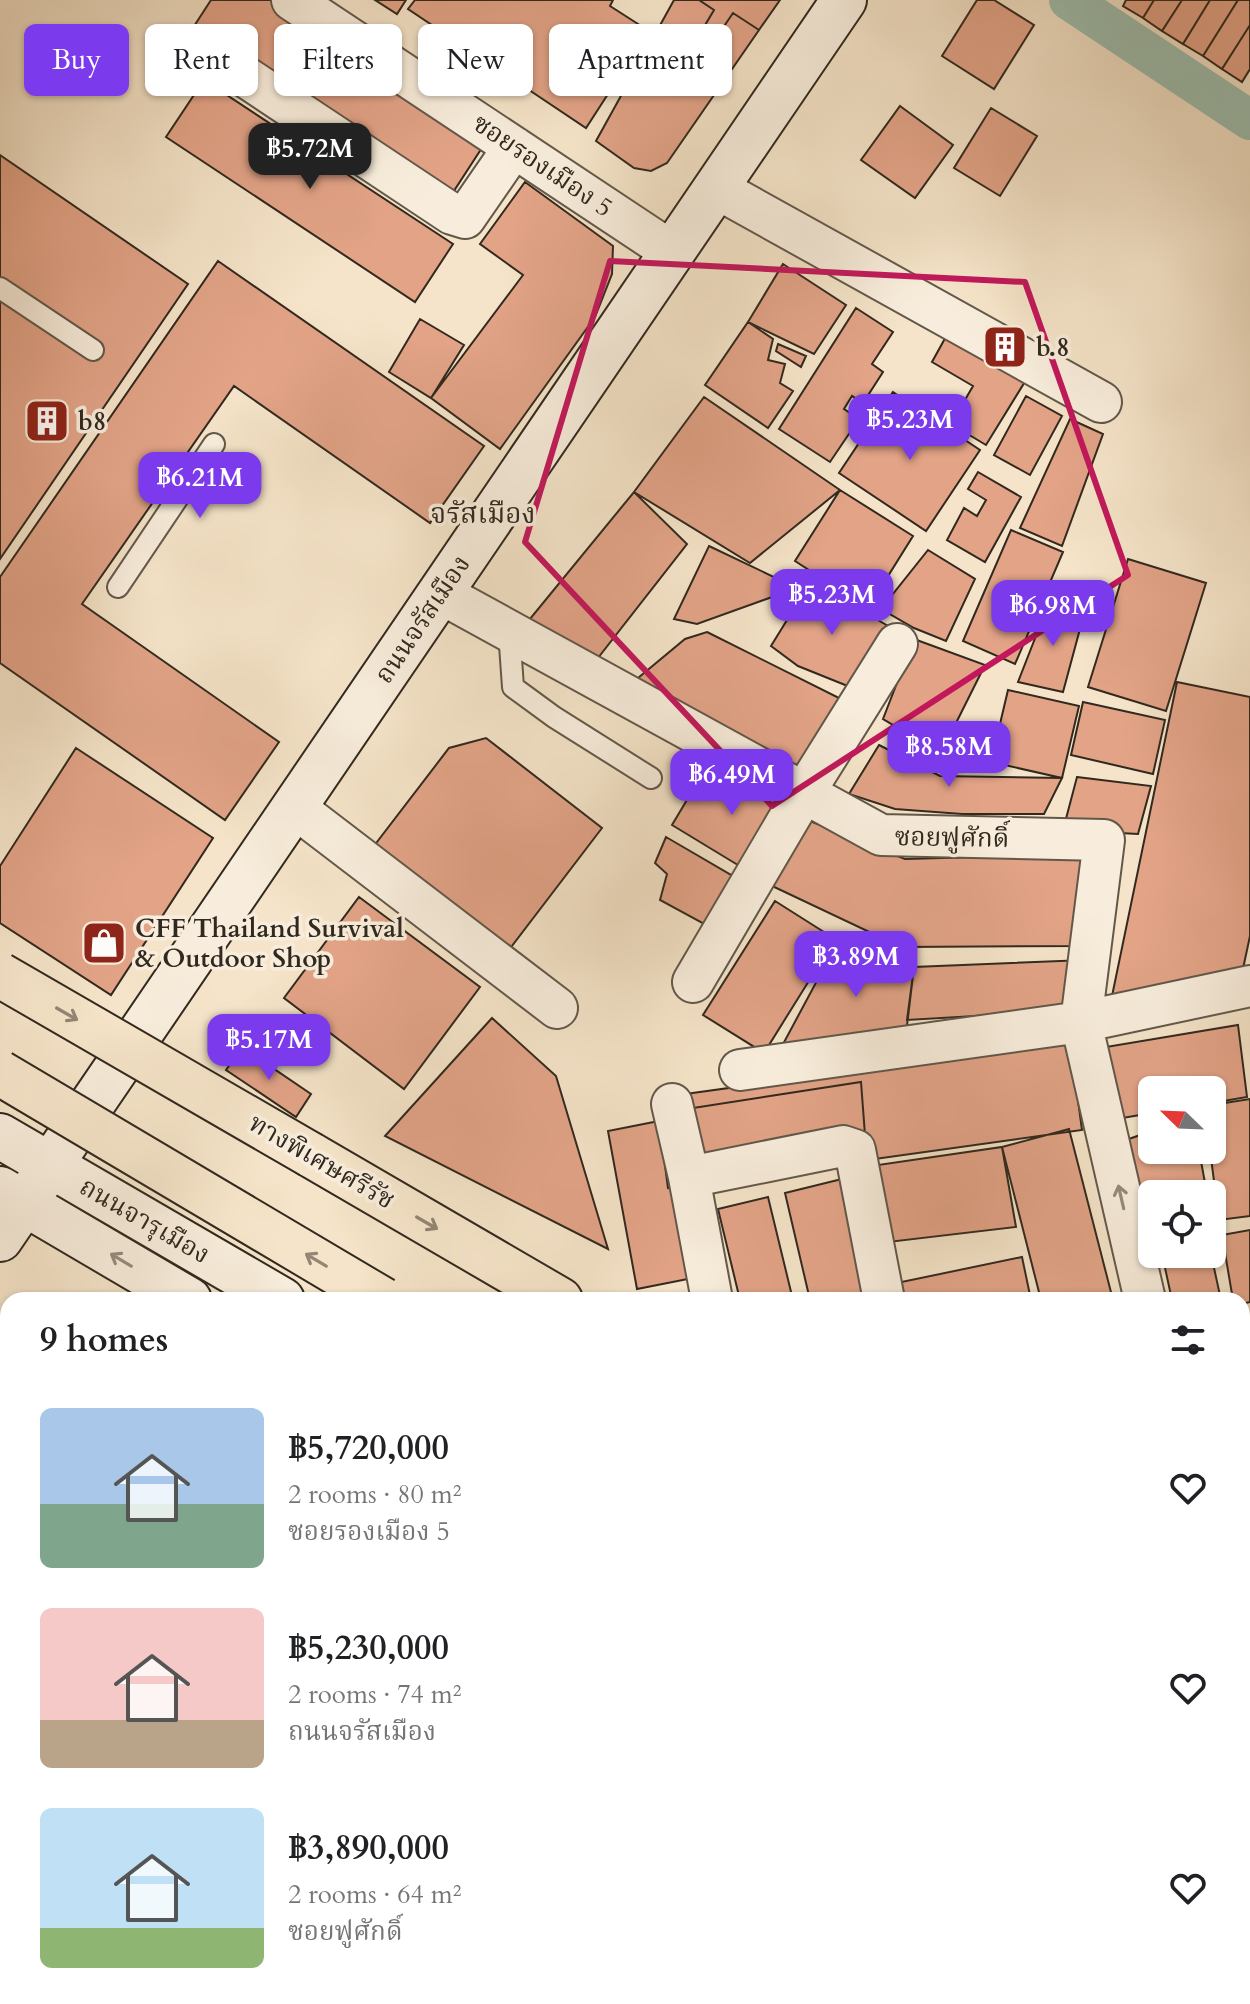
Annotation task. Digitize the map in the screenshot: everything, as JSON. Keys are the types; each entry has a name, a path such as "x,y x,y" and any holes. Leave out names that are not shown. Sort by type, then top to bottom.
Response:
{"highway":[{"name":"ทางพิเศษศรีรัช","path":"0,975 546,1292"},
{"path":"0,1073 370,1292"}],"street":[{"name":"ซอยรองเมือง 5","path":"292,0 672,252"},
{"name":"ถนนจรัสเมือง","path":"0,1239 12,1196 50,1164 844,0"},
{"path":"258,85 452,214 465,218 514,147"},
{"path":"716,188 1101,402"},
{"name":"ซอยฟูศักดิ์","path":"440,593 881,835 1104,840 1081,1022"},
{"path":"693,982 804,793 897,644"},
{"path":"294,807 557,1008"},
{"path":"740,1070 1081,1022 1250,986"},
{"path":"1081,1022 1143,1292"},
{"path":"672,1104 711,1292"},
{"name":"ถนนจารุเมือง","path":"0,1136 268,1292"},
{"path":"689,1177 843,1146 855,1150 882,1292"},
{"name":"ถนนจารุเมือง","path":"12,1196 175,1292"}],"lane":[{"path":"0,288 93,350"},
{"path":"118,587 214,444"},
{"path":"509,631 513,687 554,717 651,778"}],"highlighted area":[{"path":"610,261 1025,282 1128,575 772,806 525,542"}],"building":[{"path":"211,0 270,0 307,24 274,24 274,88 258,78 258,24 195,24"},
{"path":"375,0 406,0 397,14"},
{"path":"415,0 613,0 610,6 638,24 549,24 549,96 607,96 586,128 533,93 533,24 430,24 408,9"},
{"path":"674,0 699,0 714,10 706,24 661,24"},
{"path":"699,0 780,0 759,30 733,13 726,24 706,24 714,10"},
{"path":"977,0 994,0 1034,25 994,89 942,56"},
{"path":"1126,0 1154,0 1143,18 1123,6"},
{"path":"1154,0 1182,0 1162,31 1143,18"},
{"path":"1182,0 1210,0 1183,44 1162,31"},
{"path":"1210,0 1238,0 1203,56 1183,44"},
{"path":"1238,0 1250,0 1250,25 1222,69 1203,56"},
{"path":"733,13 759,30 732,69 732,24 726,24"},
{"path":"1250,25 1250,69 1242,82 1222,69"},
{"path":"402,85 487,140 448,200 286,96 402,96"},
{"path":"193,96 228,96 453,244 415,302 166,137"},
{"path":"621,96 713,96 667,163 651,171 634,168 596,141"},
{"path":"900,106 953,145 915,198 861,160"},
{"path":"991,108 1037,136 1000,196 954,168"},
{"name":"b8","path":"0,155 188,284 0,559"},
{"path":"525,182 613,246 612,274 595,317 500,449 431,398 523,275 480,244"},
{"path":"218,261 484,446 430,523 234,386 82,604 279,742 225,820 0,663 0,577"},
{"path":"783,264 846,305 814,354 748,322"},
{"path":"856,308 893,332 872,364 883,372 863,403 852,396 844,409 859,419 830,462 779,429"},
{"path":"420,319 464,345 431,398 389,372"},
{"path":"748,322 773,339 768,360 785,364 780,383 793,391 768,428 705,385"},
{"path":"948,333 1026,380 986,445 951,424 973,386 932,362"},
{"path":"778,344 806,356 801,367 776,351"},
{"path":"893,392 980,450 926,531 839,473"},
{"path":"1026,396 1062,416 1030,475 994,455"},
{"path":"704,397 840,490 750,563 634,492"},
{"path":"1070,419 1103,434 1062,546 1020,528"},
{"path":"978,472 1021,497 985,562 947,540 964,508 977,516 986,500 968,489"},
{"path":"840,490 913,536 868,608 795,561"},
{"path":"634,492 687,544 594,663 525,625"},
{"path":"1011,530 1063,552 1015,664 963,641"},
{"path":"709,546 797,588 697,624 674,619"},
{"path":"928,550 975,579 946,641 914,628 881,609"},
{"path":"1128,559 1206,583 1166,711 1088,687"},
{"path":"806,578 895,630 860,691 798,666 771,646"},
{"path":"1050,600 1084,614 1063,692 1018,682"},
{"path":"707,632 845,701 806,779 626,688 685,639"},
{"path":"914,639 985,665 941,753 883,719"},
{"path":"1177,682 1250,697 1250,936 1241,978 1112,996"},
{"path":"1008,690 1079,706 1062,778 991,762"},
{"path":"1083,702 1165,720 1153,774 1071,755"},
{"path":"486,738 602,828 502,959 367,855 449,748"},
{"path":"879,745 940,776 1062,778 1044,814 962,814 895,809 849,794"},
{"path":"76,748 213,838 111,995 0,923 0,866"},
{"path":"709,763 792,806 751,873 672,825"},
{"path":"1077,777 1151,786 1138,834 1063,830"},
{"path":"805,819 905,859 1091,854 1082,946 901,947 770,885"},
{"path":"666,837 743,882 717,931 660,900 667,874 655,863"},
{"path":"359,897 480,987 404,1089 284,998"},
{"path":"775,901 835,939 764,1053 703,1015"},
{"path":"834,949 894,951 896,963 914,967 906,1034 782,1046"},
{"path":"1085,960 1079,1010 907,1020 914,967"},
{"path":"492,1018 556,1076 608,1249 385,1136"},
{"path":"1238,1025 1247,1097 1226,1101 1226,1076 1138,1076 1138,1115 1093,1123 1082,1051"},
{"path":"1070,1041 1082,1130 668,1188 656,1098"},
{"path":"242,1047 311,1094 296,1117 226,1070"},
{"path":"861,1082 865,1135 697,1166 680,1110"},
{"path":"1250,1099 1250,1216 1226,1219 1226,1180 1214,1180 1212,1164 1226,1164 1226,1103"},
{"path":"664,1120 693,1278 637,1289 608,1131"},
{"path":"1069,1129 1111,1292 1039,1292 1002,1147"},
{"path":"1138,1136 1138,1164 1202,1164 1204,1180 1138,1180 1138,1219 1123,1141"},
{"path":"1002,1147 1016,1227 880,1243 871,1166"},
{"path":"850,1177 869,1292 808,1292 785,1193"},
{"path":"768,1197 791,1292 738,1292 718,1209"},
{"path":"1250,1230 1250,1292 1232,1292 1226,1234"},
{"path":"1022,1257 1029,1292 888,1292 887,1285"},
{"path":"1165,1268 1214,1268 1219,1292 1170,1292"}],"waterway":[{"path":"1069,0 1250,120"}],"place":[{"name":"b.8","path":"1005,347"},
{"name":"b8","path":"47,421"},
{"name":"CFF Thailand Survival & Outdoor Shop","path":"104,943"}],"district":[{"name":"จรัสเมือง","path":"483,513"}]}
